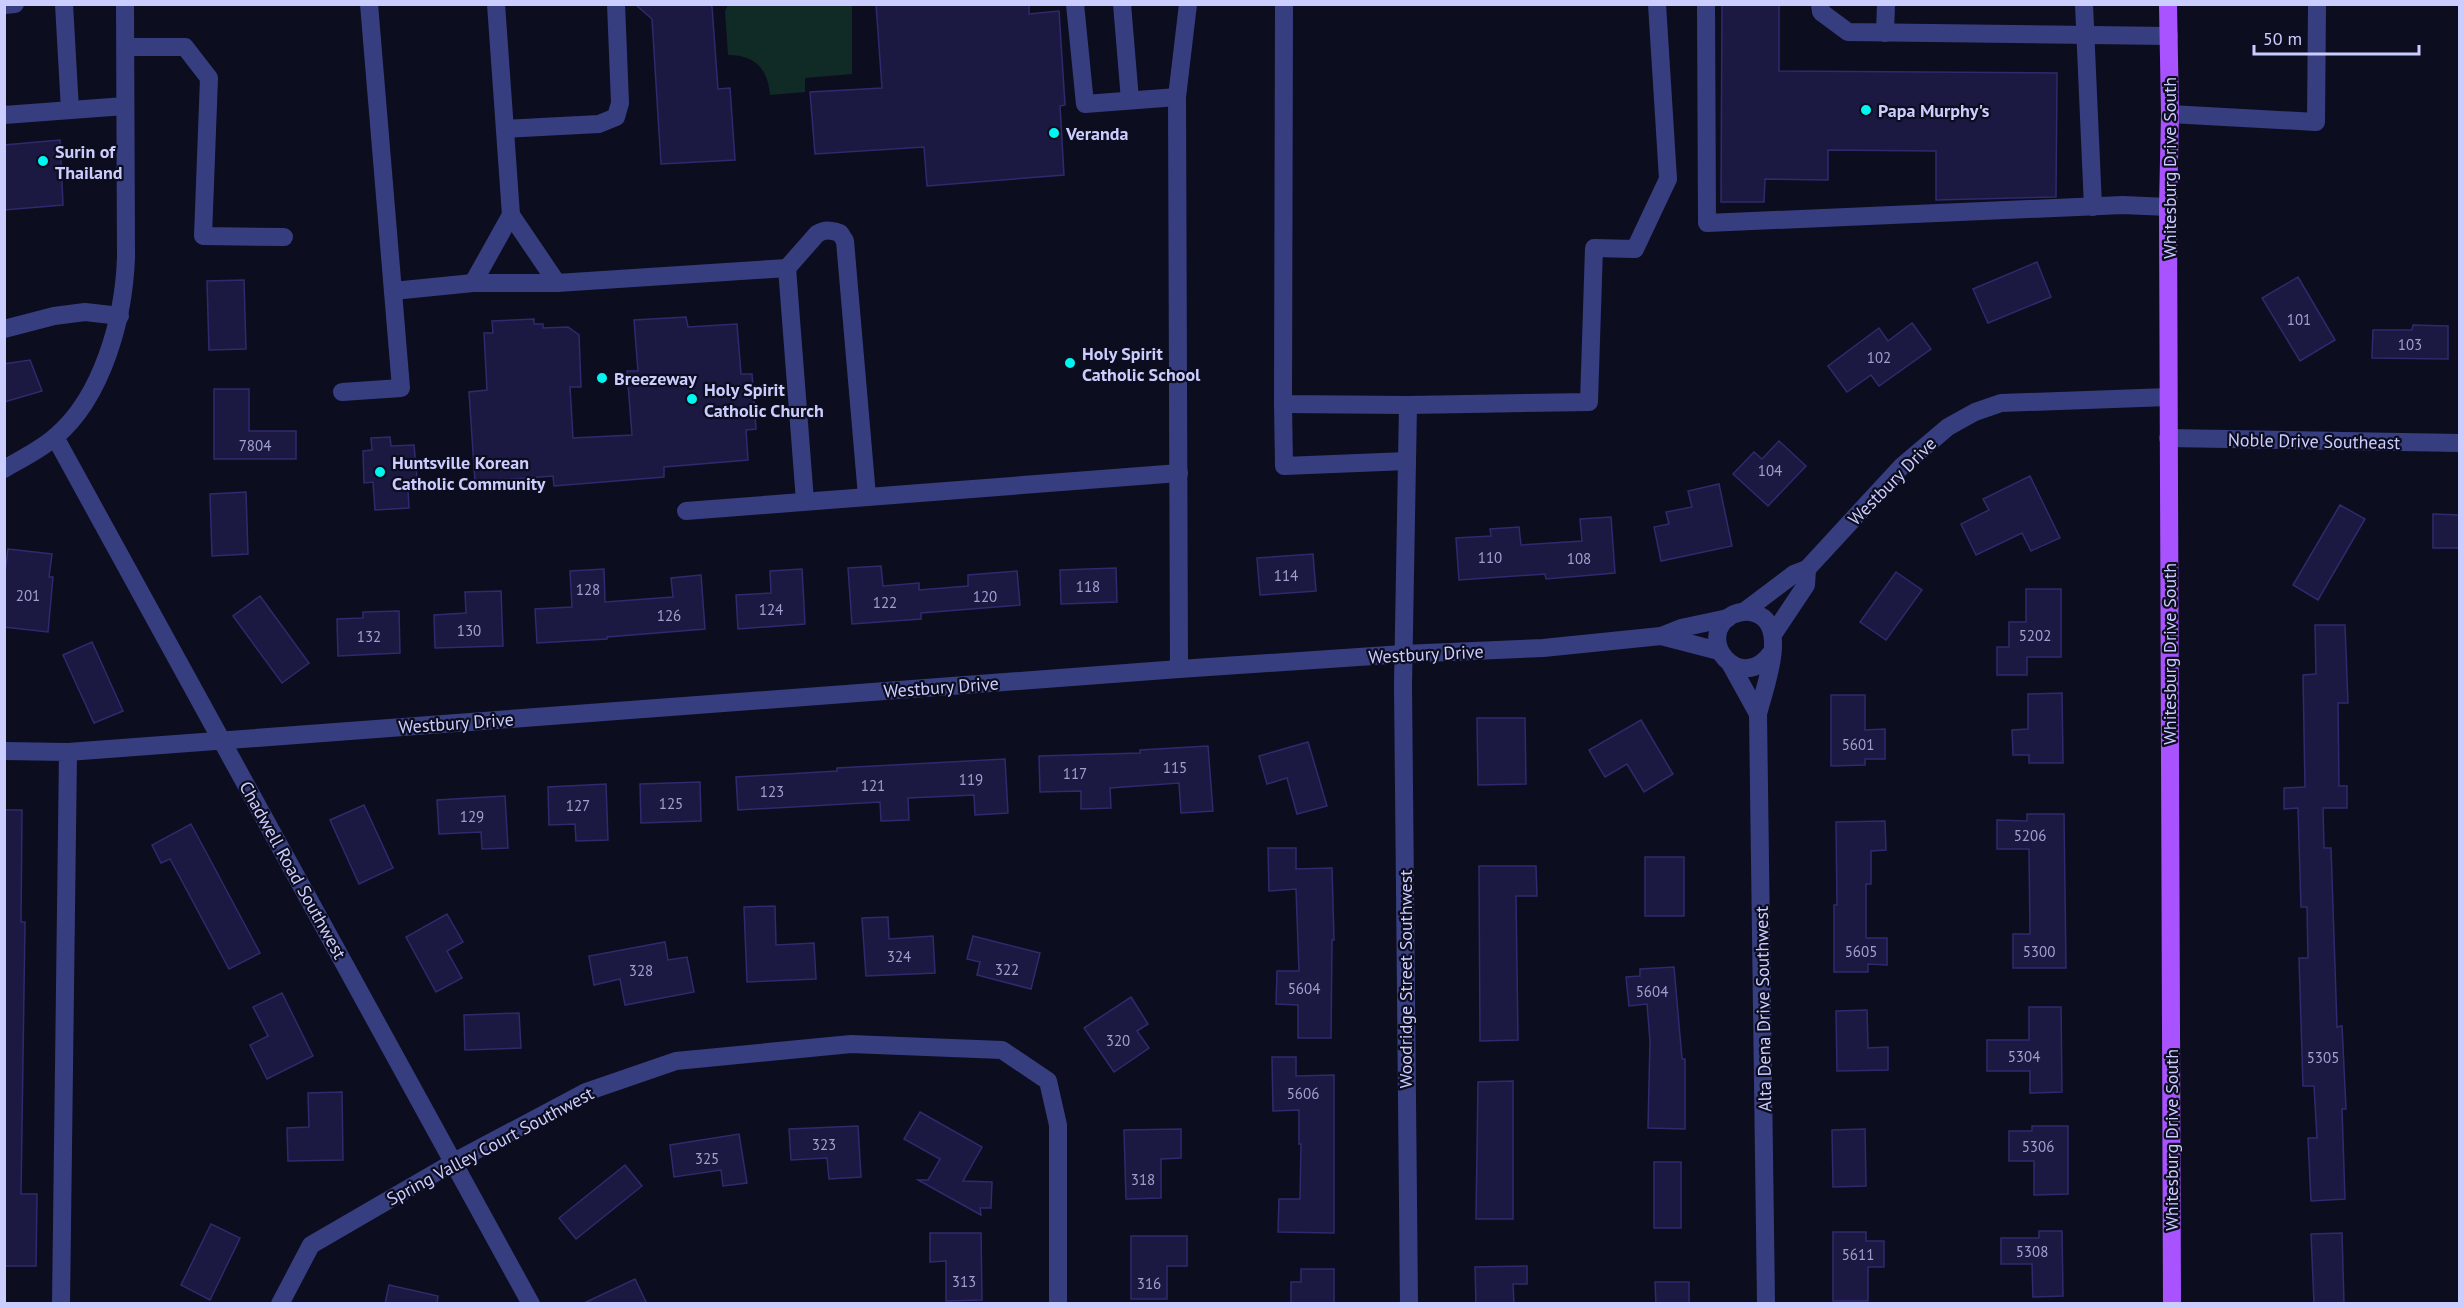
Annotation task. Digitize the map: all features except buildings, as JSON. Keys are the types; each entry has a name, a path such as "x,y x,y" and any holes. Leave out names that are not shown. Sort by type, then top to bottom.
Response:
{"main road":[{"name":"Whitesburg Drive South","path":"2168,4 2172,1304"}],"street":[{"path":"4,5 15,4"},
{"path":"64,4 70,110"},
{"path":"9,464 55,437 71,420 105,365 120,316 125,287 126,257 125,4"},
{"path":"342,392 401,388 369,4"},
{"path":"496,4 511,215 557,283"},
{"path":"505,129 599,123 616,117 620,103 616,4"},
{"path":"1075,4 1085,104 1177,98"},
{"path":"1122,4 1130,100"},
{"path":"1179,669 1177,98 1188,4"},
{"path":"1284,4 1284,466 1407,462"},
{"path":"1283,404 1408,405 1589,402 1594,248 1635,249 1668,179 1657,4"},
{"path":"1706,4 1707,223 2123,205 2168,207"},
{"path":"1820,4 1821,12 1848,32 2169,36"},
{"path":"1885,33 1886,4"},
{"path":"2084,4 2093,207"},
{"path":"2170,114 2316,122 2317,4"},
{"path":"126,47 185,47 209,78 203,236 284,237"},
{"path":"4,115 125,106"},
{"path":"473,283 511,215"},
{"path":"393,291 473,283 557,283 787,267 817,234 829,230 840,233 845,242 867,496"},
{"path":"787,267 805,501"},
{"path":"4,329 54,316 85,312 120,316"},
{"name":"Westbury Drive","path":"4,751 68,752 1179,669 1403,654 1543,648 1661,636 1681,628 1737,614 1794,574 1807,569 1902,466 1948,427 1975,412 2001,403 2168,397"},
{"name":"Woodridge Street Southwest","path":"1408,405 1403,654 1409,1304"},
{"name":"Chadwell Road Southwest","path":"55,437 531,1304"},
{"name":"Noble Drive Southeast","path":"2168,438 2460,443"},
{"path":"686,511 1179,472"},
{"name":"Westbury Drive","path":"1774,633 1806,585 1807,569"},
{"path":"1737,614 1763,617 1770,624 1774,633 1775,643 1772,652 1758,666 1740,668 1725,658 1718,633 1737,614"},
{"name":"Westbury Drive","path":"1661,636 1725,658"},
{"name":"Alta Dena Drive Southwest","path":"1766,1304 1758,714 1772,652"},
{"name":"Alta Dena Drive Southwest","path":"1725,658 1758,714"},
{"path":"61,1304 68,752"},
{"name":"Spring Valley Court Southwest","path":"280,1304 311,1245 454,1162 586,1092 676,1061 851,1044 1002,1050 1048,1081 1058,1125 1058,1304"}],"green space":[{"path":"728,5 852,5 852,74 805,78 805,92 770,95 766,77 758,65 745,57 728,55 725,11"}],"place":[{"name":"Papa Murphy's","path":"1866,110"},
{"name":"Veranda","path":"1054,133"},
{"name":"Surin of Thailand","path":"43,161"},
{"name":"Holy Spirit Catholic School","path":"1070,363"},
{"name":"Breezeway","path":"602,378"},
{"name":"Holy Spirit Catholic Church","path":"692,399"},
{"name":"Huntsville Korean Catholic Community","path":"380,472"}]}
